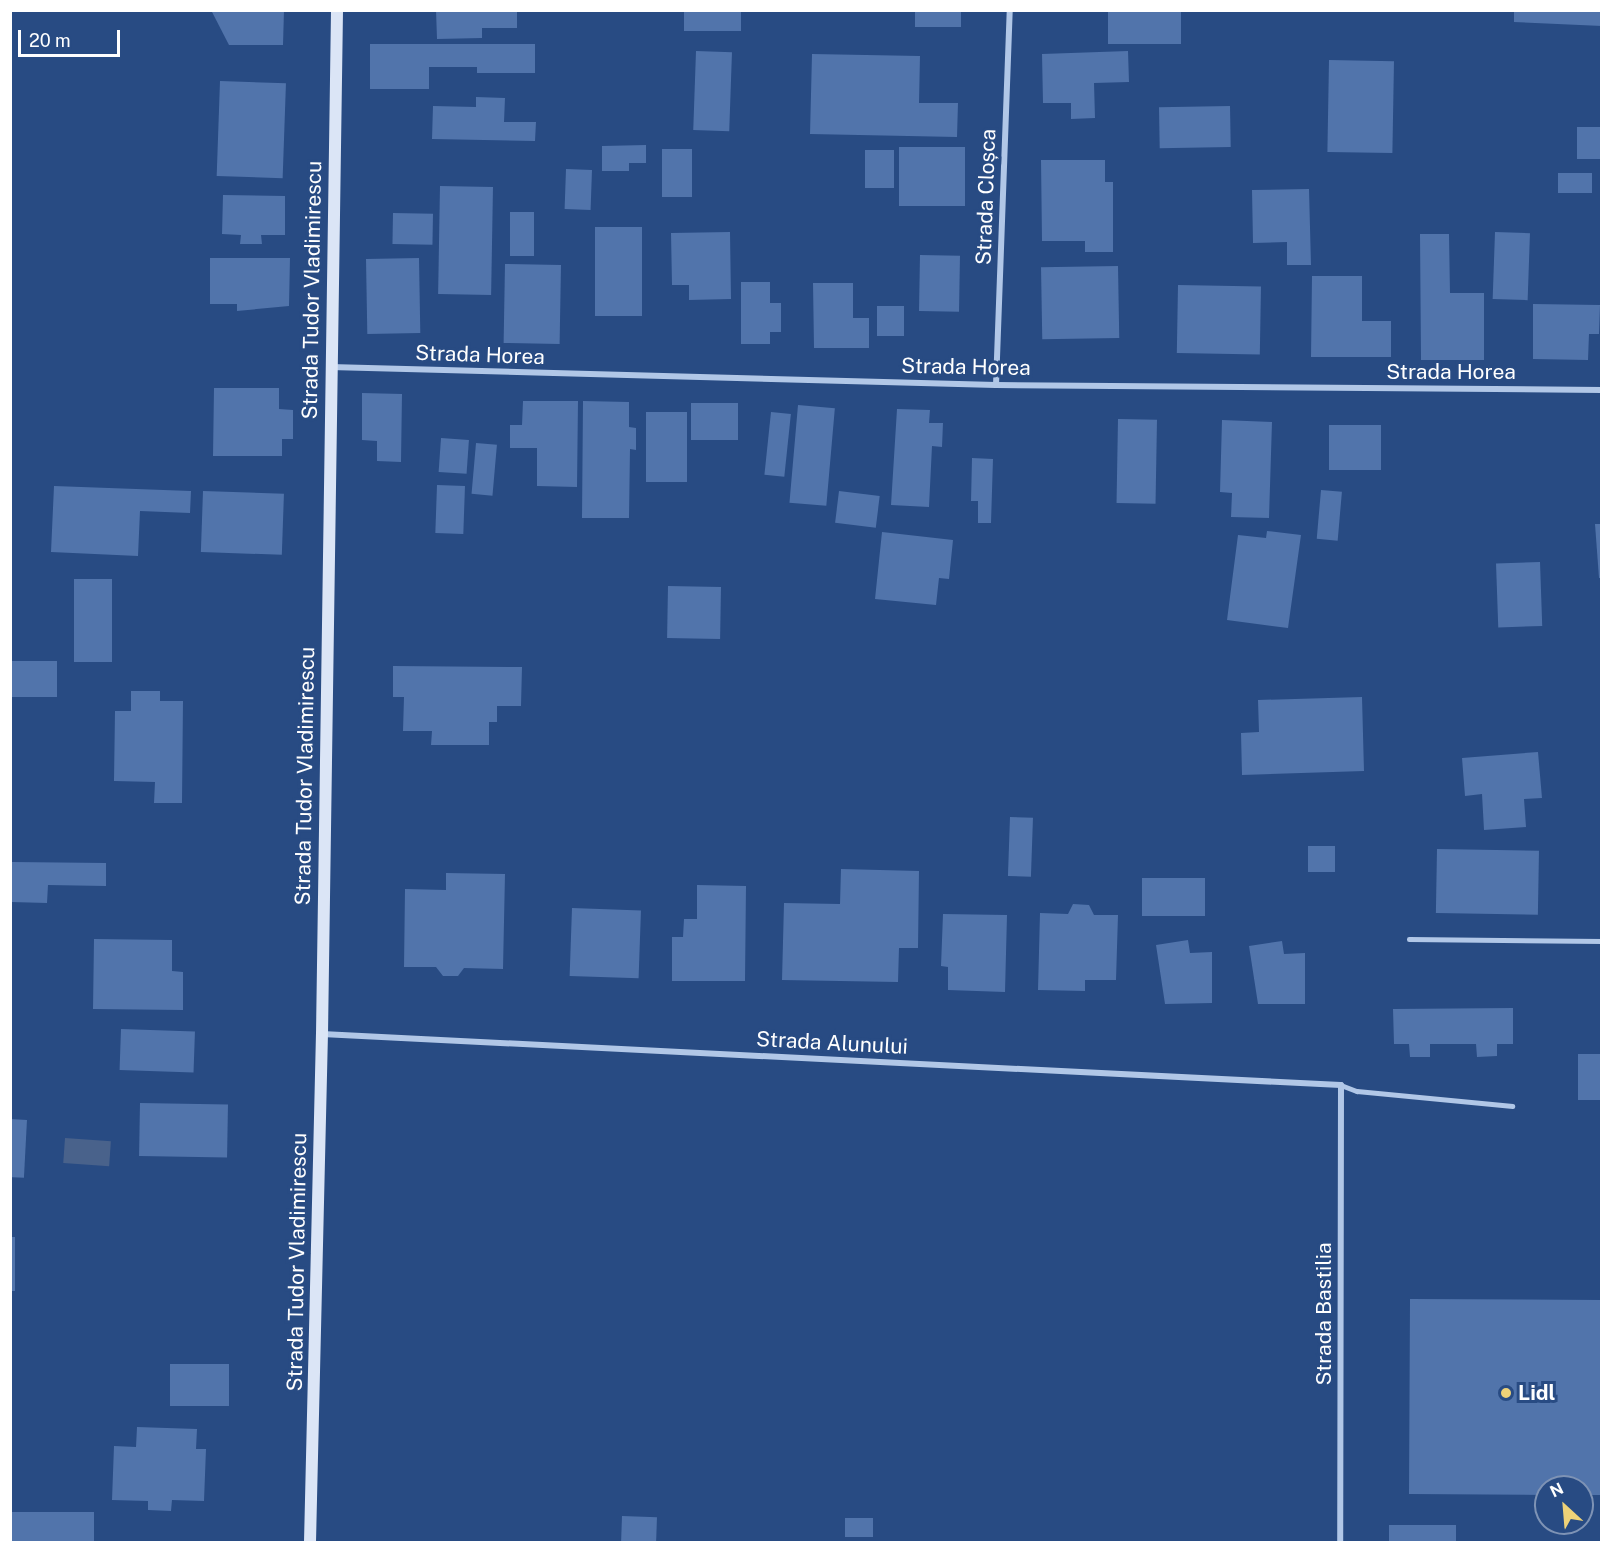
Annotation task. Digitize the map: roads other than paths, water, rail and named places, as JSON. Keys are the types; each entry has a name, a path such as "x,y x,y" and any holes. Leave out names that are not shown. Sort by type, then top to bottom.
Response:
{"street":[{"name":"Strada Tudor Vladimirescu","path":"310,1542 322,1034 329,367 338,10"},
{"name":"Strada Cloșca","path":"996,385 1010,10"},
{"name":"Strada Horea","path":"329,367 996,385 1602,390"},
{"name":"Strada Alunului","path":"322,1034 1341,1085"},
{"name":"Strada Bastilia","path":"1340,1542 1341,1085"}],"lane":[{"path":"1409,939 1602,941"},
{"path":"1341,1085 1356,1091 1512,1106"}],"water":[{"path":"65,1138 111,1141 109,1166 63,1163"}],"place":[{"name":"Lidl","path":"1506,1393"}]}
